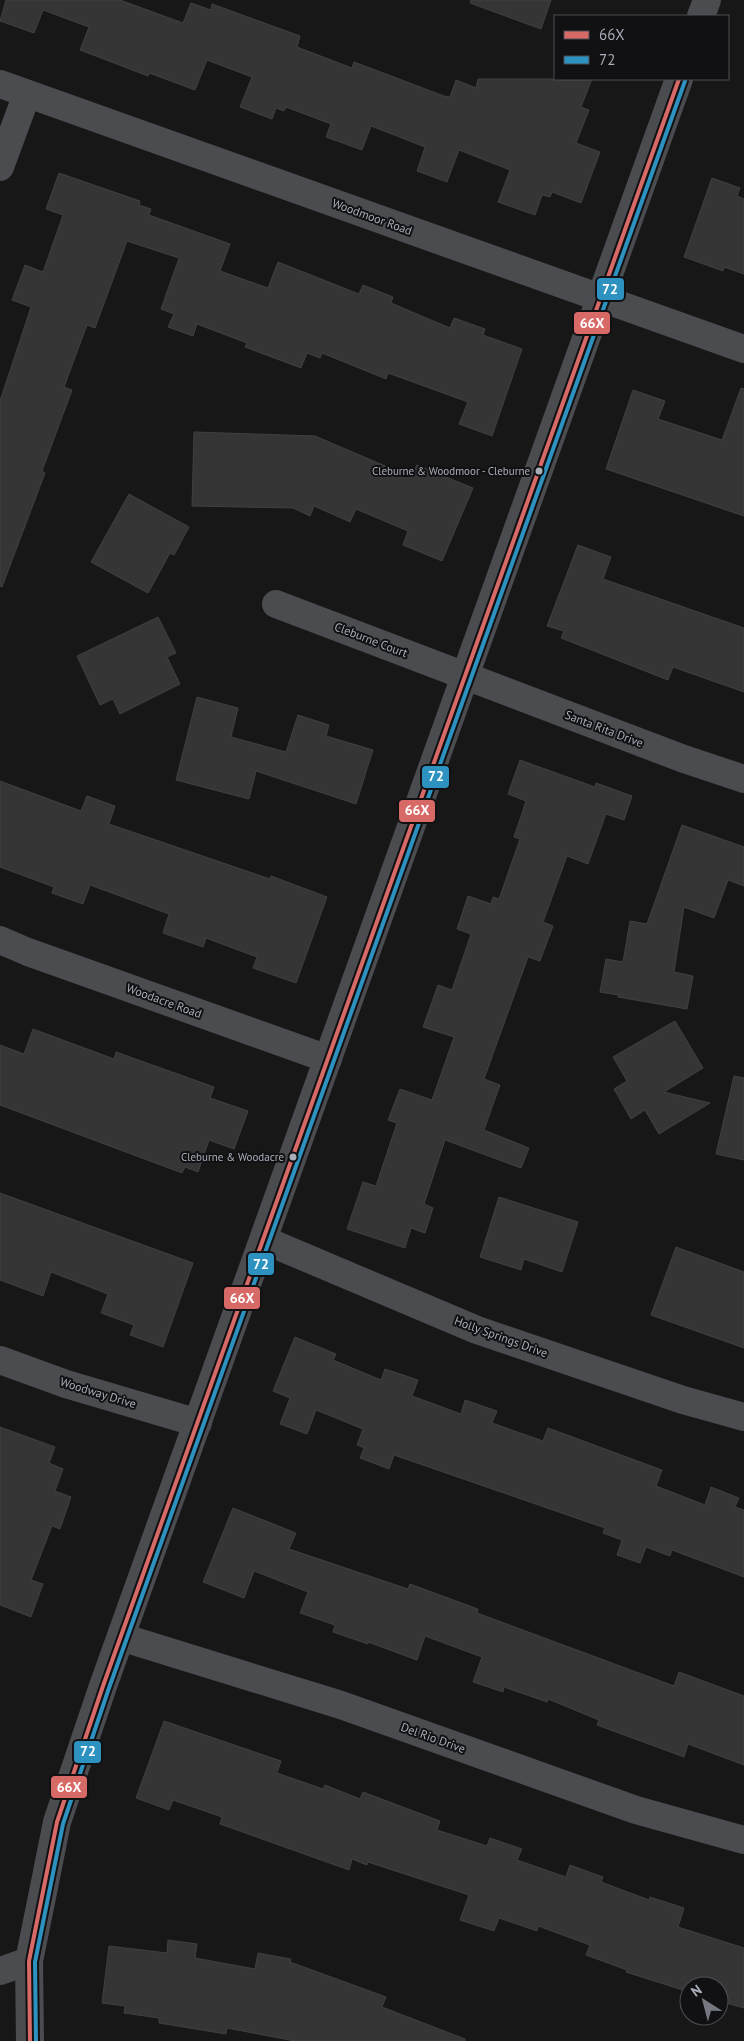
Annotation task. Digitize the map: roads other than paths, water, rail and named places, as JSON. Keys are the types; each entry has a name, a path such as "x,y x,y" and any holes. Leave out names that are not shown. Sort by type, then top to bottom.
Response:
{"street":[{"path":"701,15 707,0"},
{"path":"30,2041 29,1962 58,1822 121,1637 679,80"},
{"name":"Woodmoor Road","path":"0,84 744,349"},
{"path":"0,167 27,94"},
{"name":"Cleburne Court","path":"276,604 465,676"},
{"name":"Santa Rita Drive","path":"465,676 675,756 744,779"},
{"name":"Woodacre Road","path":"0,940 28,952 328,1059"},
{"name":"Holly Springs Drive","path":"264,1240 477,1330 683,1400 744,1417"},
{"name":"Woodway Drive","path":"0,1360 66,1384 198,1423"},
{"name":"Del Rio Drive","path":"121,1637 341,1705 636,1810 744,1840"},
{"path":"0,1971 29,1962"}],"place":[{"name":"Cleburne & Woodmoor - Cleburne","path":"539,471"},
{"name":"Cleburne & Woodacre","path":"293,1157"}]}
